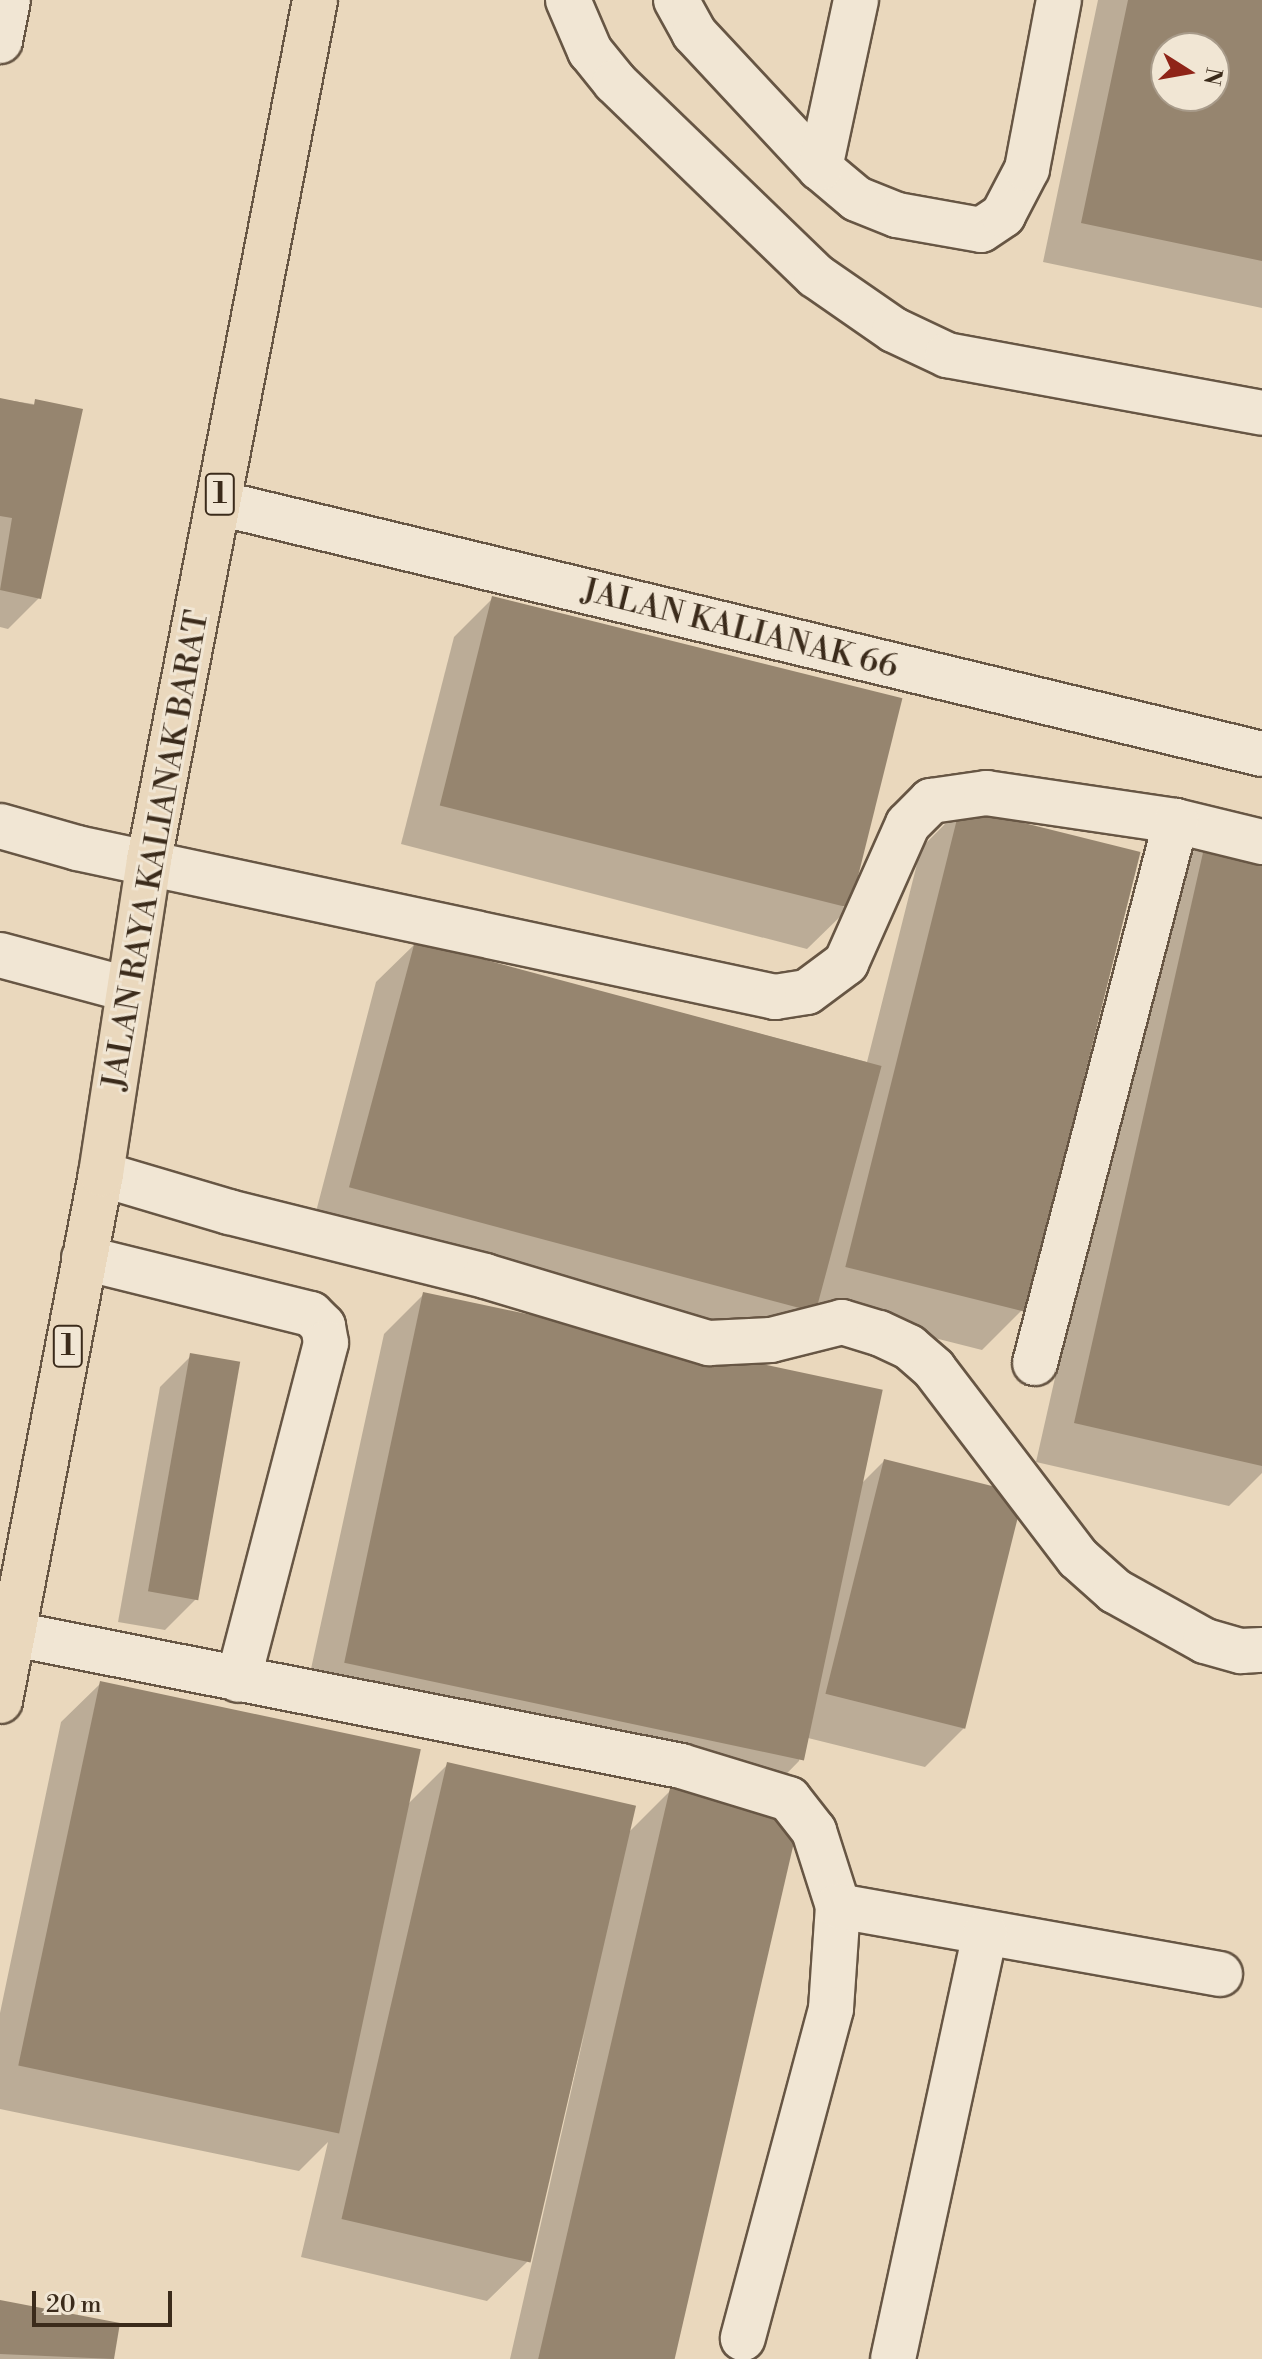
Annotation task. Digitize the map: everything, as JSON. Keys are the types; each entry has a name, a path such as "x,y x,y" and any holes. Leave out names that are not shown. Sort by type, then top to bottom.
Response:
{"highway":[{"name":"JALAN RAYA KALIANAK BARAT","path":"0,1701 101,1174 149,860 315,0"}],"lane":[{"path":"0,41 8,0"},
{"path":"568,0 590,51 615,82 816,276 894,330 947,355 1262,413"},
{"path":"676,0 694,33 820,168 857,199 897,215 981,230 1003,215 1027,169 1059,0"},
{"path":"820,168 856,0"},
{"name":"JALAN KALIANAK 66","path":"219,503 1262,754"},
{"path":"0,826 775,997 807,992 846,963 908,824 931,801 986,793 1176,821 1262,842"},
{"path":"1035,1363 1176,821"},
{"path":"0,955 127,989"},
{"path":"101,1174 229,1212 485,1276 709,1343 771,1340 842,1322 879,1333 909,1347 934,1369 1078,1558 1115,1591 1205,1641 1241,1651 1262,1650"},
{"path":"84,1258 311,1314 323,1326 326,1343 238,1680"},
{"path":"14,1634 681,1766 789,1799 814,1831 838,1906 831,2009 743,2338"},
{"path":"838,1906 1220,1974"},
{"path":"893,2359 985,1934"}],"building":[{"path":"1128,0 1262,0 1262,261 1081,223"},
{"path":"0,398 34,405 35,399 83,409 41,599 0,590 12,518 0,516"},
{"path":"492,596 902,698 850,908 440,806"},
{"path":"960,807 1140,852 1026,1312 845,1267"},
{"path":"1207,835 1262,848 1262,1466 1074,1423"},
{"path":"415,941 882,1066 816,1312 349,1187"},
{"path":"423,1292 883,1390 804,1760 344,1663"},
{"path":"190,1353 240,1362 198,1600 148,1591"},
{"path":"884,1459 1024,1494 965,1729 825,1694"},
{"path":"100,1681 421,1749 339,2134 18,2065"},
{"path":"447,1762 636,1806 531,2263 341,2219"},
{"path":"670,1788 800,1818 675,2359 538,2359"},
{"path":"0,2300 120,2323 114,2359 0,2354"}]}
